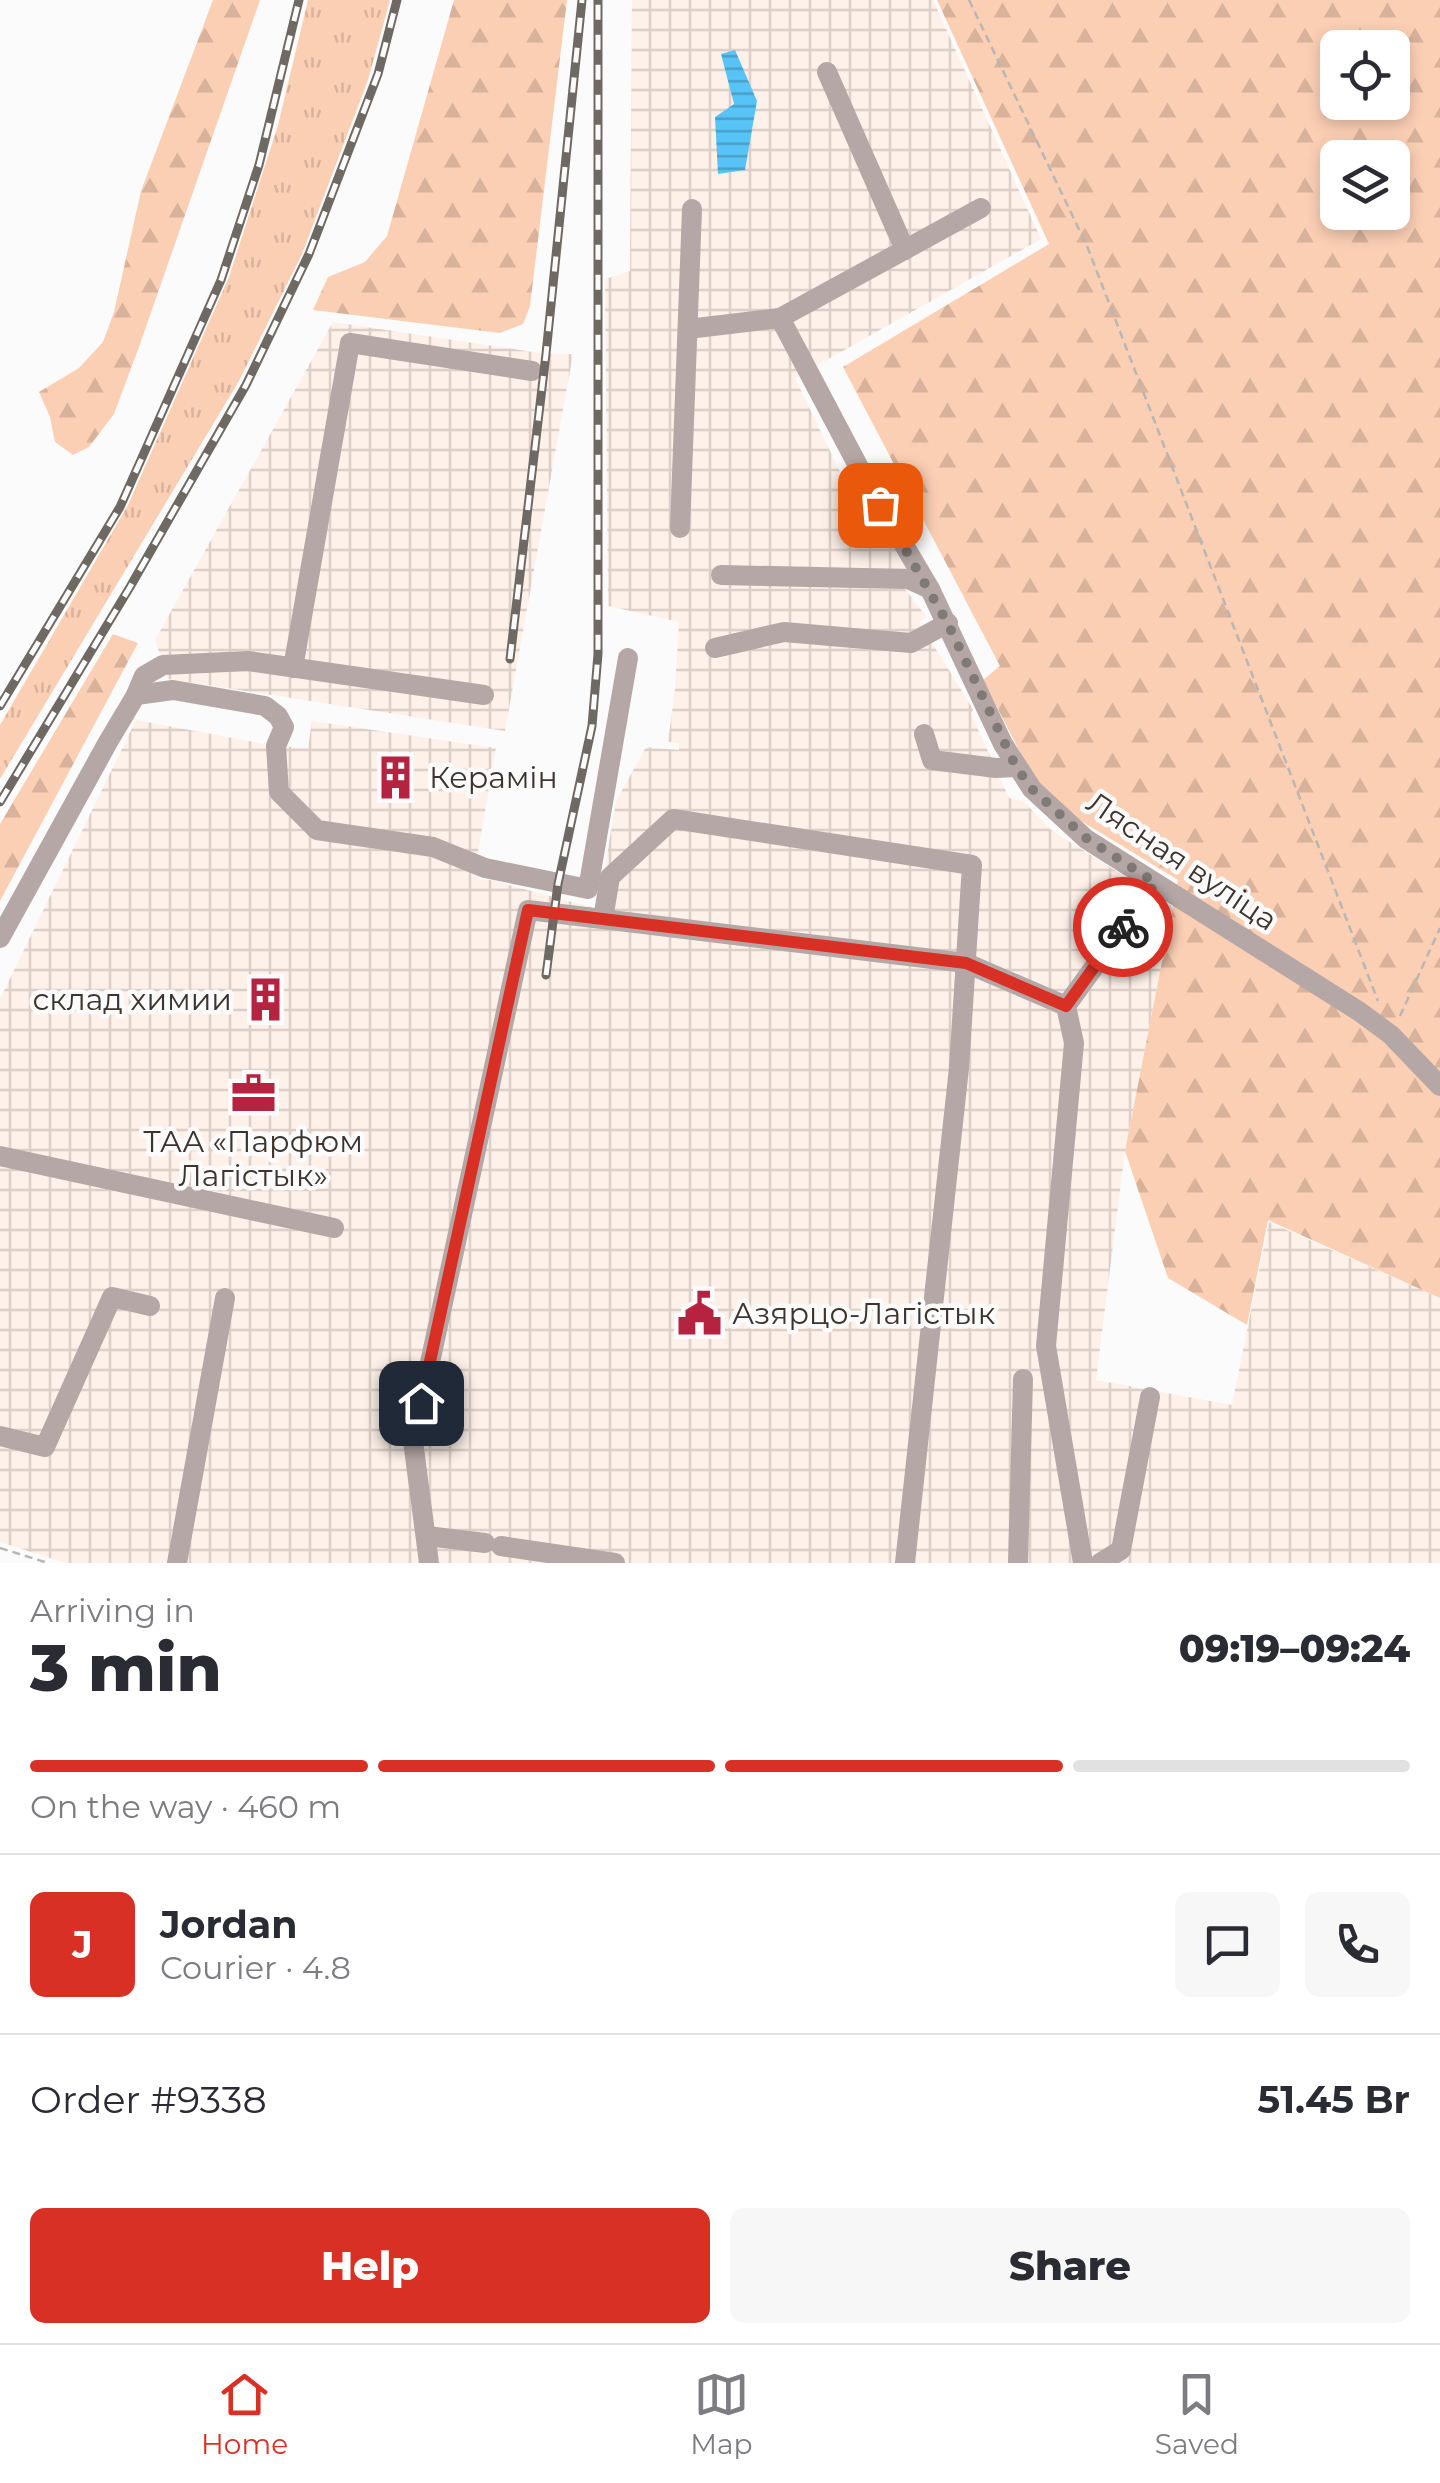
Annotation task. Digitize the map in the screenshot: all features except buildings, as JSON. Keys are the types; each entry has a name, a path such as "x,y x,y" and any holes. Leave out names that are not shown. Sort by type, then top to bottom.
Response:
{"street":[{"path":"827,72 904,250"},
{"path":"688,330 780,318 982,208"},
{"path":"680,528 692,210"},
{"name":"Лясная вуліца","path":"780,318 864,477 930,589 1016,767 1032,789 1086,838 1360,1012 1391,1035 1440,1086"},
{"path":"293,668 350,343 532,371"},
{"path":"722,575 908,579 930,589"},
{"path":"715,648 784,632 911,644 948,624"},
{"path":"136,695 173,690 266,706 284,728 276,746 279,792 317,830 433,847 485,868 588,889 628,658"},
{"path":"0,938 144,676 163,665 248,661 484,694"},
{"path":"924,734 932,760 1016,767"},
{"path":"602,919 610,878 673,819 972,865 957,1088 905,1563"},
{"path":"1084,1563 1046,1346 1074,1043 1066,1006 1156,883"},
{"path":"430,1563 413,1441 528,910 966,963 1066,1006"},
{"path":"0,1156 334,1228"},
{"path":"0,1436 45,1447 112,1297 150,1306"},
{"path":"177,1563 225,1298"},
{"path":"1018,1563 1023,1379"},
{"path":"1100,1563 1121,1550 1150,1397"},
{"path":"1022,1432 1060,1427"},
{"path":"427,1536 615,1563"}],"path":[{"path":"969,0 1087,246 1377,998"},
{"path":"1391,1035 1440,928"},
{"path":"0,1548 48,1563"}],"shaded area":[{"path":"632,0 933,0 1041,239 795,378 840,472 915,575 901,584 926,616 919,622 973,709 971,714 1009,798 1023,801 1051,830 1173,907 1125,1151 1096,1380 1232,1405 1269,1222 1440,1298 1440,1563 65,1563 0,1542 0,999 136,720 276,746 308,748 312,721 496,748 474,875 598,909 616,801 646,747 679,750 679,743 668,742 679,622 608,606 605,279 630,271"},
{"path":"333,322 546,354 573,354 505,731 168,679 155,640"}],"green space":[{"path":"213,0 260,0 114,414 89,447 73,455 55,442 39,392 79,368 103,342 114,312 141,191"},
{"path":"308,0 390,0 368,80 302,254 239,381 0,779 0,725 128,505 229,277 278,125"},
{"path":"454,0 567,0 530,306 523,324 500,333 313,310 328,277 365,262 387,236"},
{"path":"937,0 1440,0 1440,1298 1268,1220 1247,1325 1168,1278 1125,1151 1178,880 1068,813 1035,781 983,680 1000,666 843,367 1049,244"},
{"path":"113,634 138,643 0,901 0,824"}],"water":[{"path":"735,50 757,101 745,170 718,174 715,117 734,104 721,54"}],"railway":[{"path":"0,706 120,507 221,280 259,165 299,0"},
{"path":"0,802 246,385 309,254 378,74 397,0"},
{"path":"510,659 582,0"},
{"path":"546,975 558,884 592,726 598,654 598,0"}],"way so far":[{"path":"880,505 930,589 1003,744 1032,789 1086,838 1156,883 1123,927"}],"place":[{"name":"Керамін","path":"396,777"},
{"name":"склад химии","path":"265,999"},
{"name":"ТАА «Парфюм Лагістык»","path":"253,1094"},
{"name":"Азярцо-Лагістык","path":"699,1313"}],"route":[{"path":"421,1403 528,910 966,963 1066,1006 1123,927"}]}
